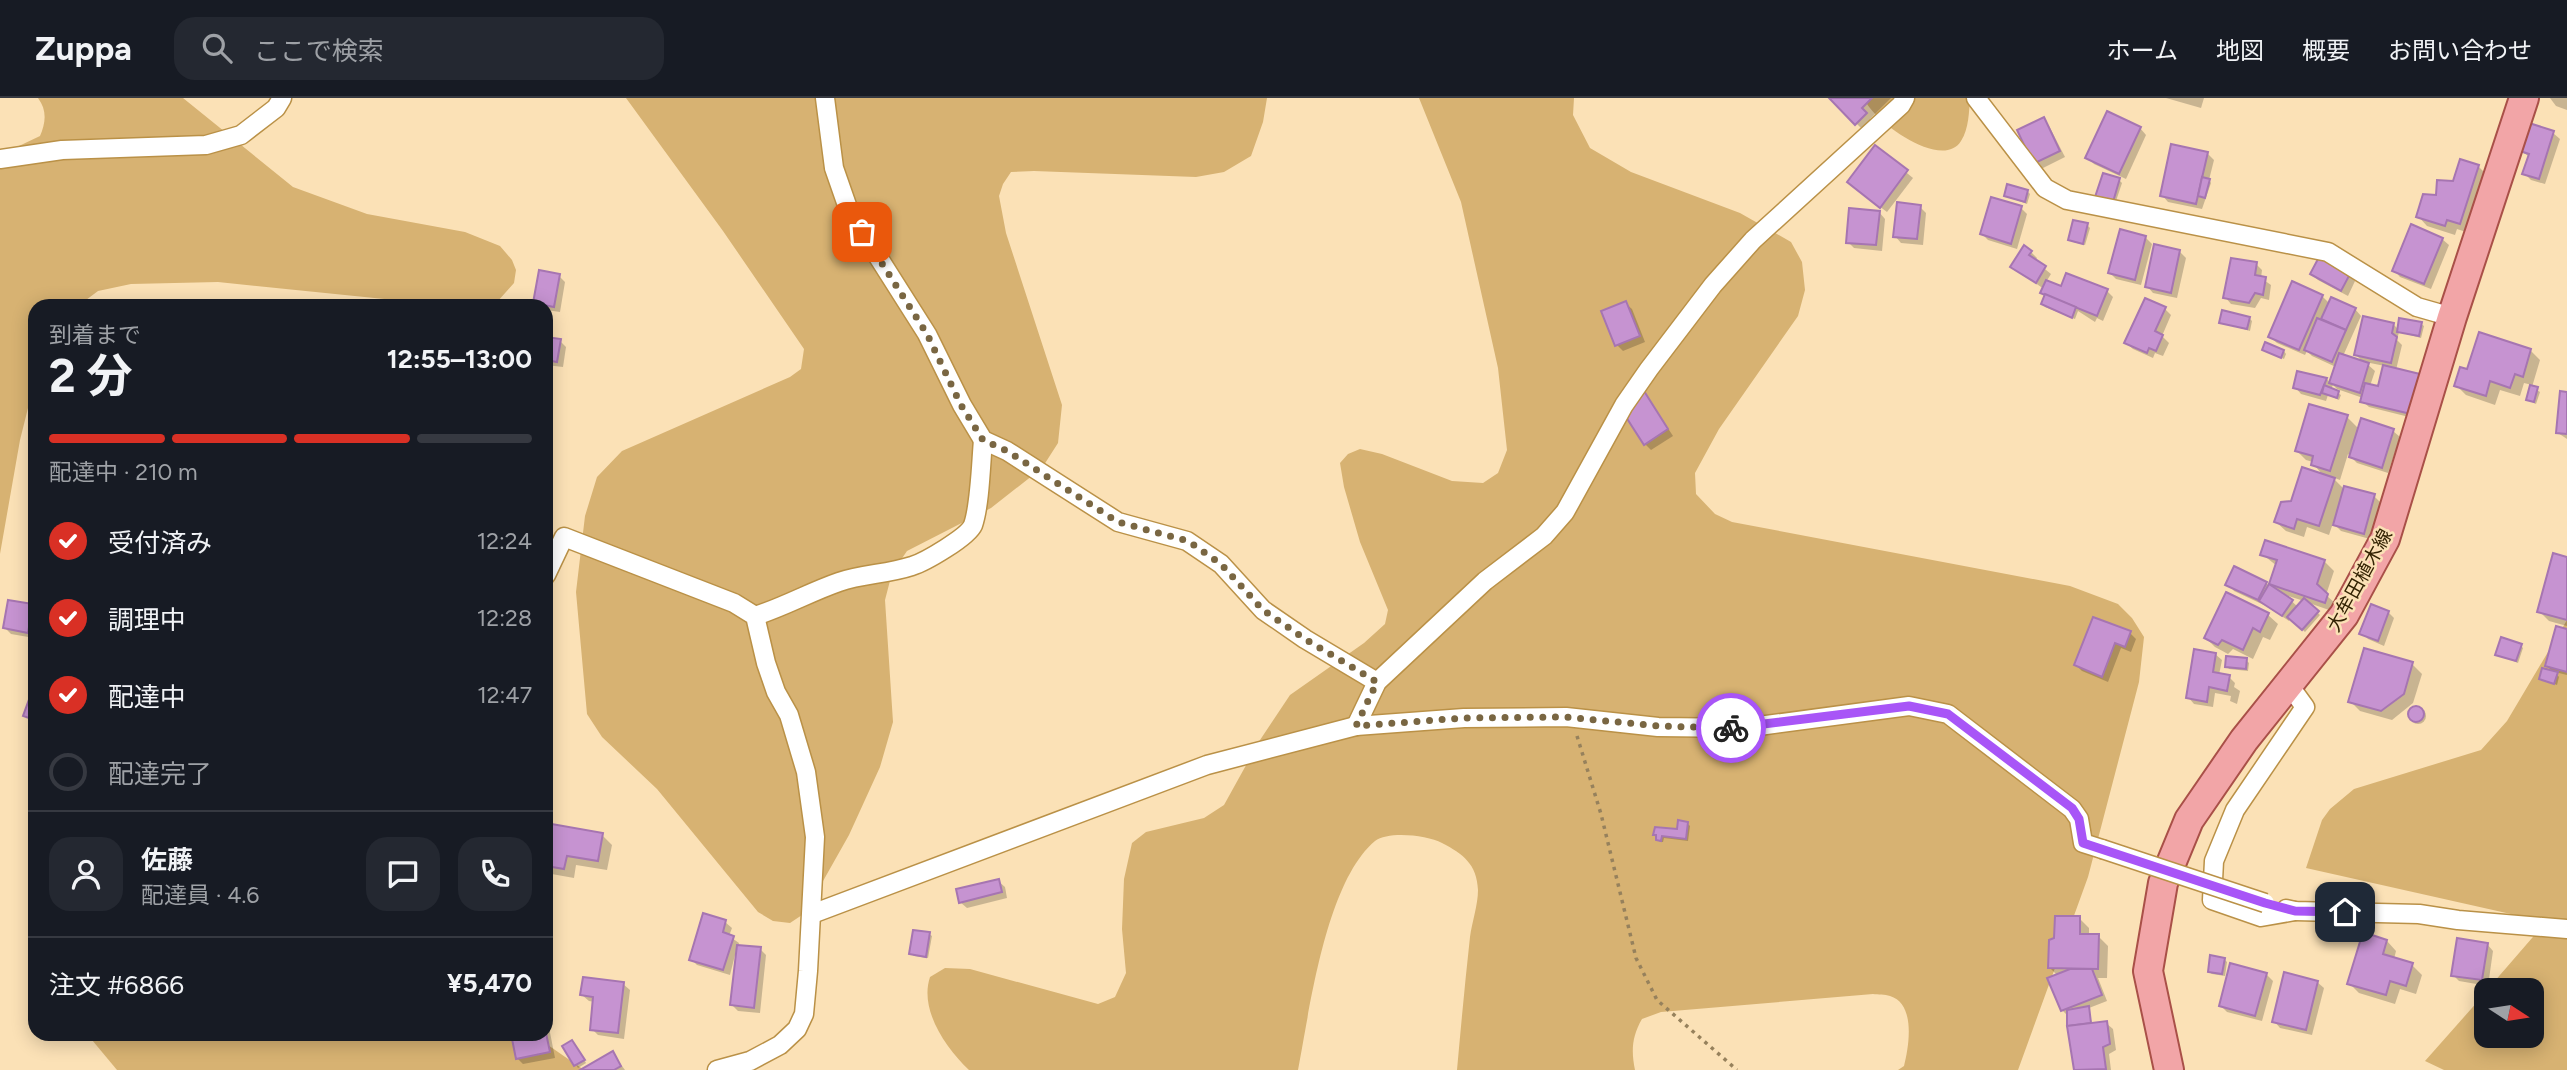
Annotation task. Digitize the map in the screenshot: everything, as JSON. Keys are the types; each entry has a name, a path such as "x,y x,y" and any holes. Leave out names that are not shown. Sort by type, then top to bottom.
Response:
{"main road":[{"name":"大牟田植木線","path":"2169,1070 2148,971 2164,883 2189,820 2244,740 2344,615 2385,539 2452,317 2524,98"}],"street":[{"path":"0,159 62,150 206,145 241,135 275,108 282,98"},
{"path":"825,98 834,168 849,211 927,334 961,405 983,440 1007,451 1118,522 1188,541 1221,564 1263,610 1377,682"},
{"path":"1356,726 1377,682 1485,581 1551,528 1565,512 1630,396 1713,285 1754,240 1901,105 1905,98"},
{"path":"1976,98 2045,188 2067,200 2328,252 2417,307 2452,317"},
{"path":"755,616 782,608 805,594 851,578 913,566 964,536 972,526 981,476 983,440"},
{"path":"553,561 564,537 734,603 755,616 766,663 776,692 789,715 806,772 815,837 804,1014 797,1029 779,1045 750,1060 717,1070"},
{"path":"2289,685 2305,708 2235,810 2214,861 2212,900 2261,917 2295,911 2419,914 2567,929"},
{"path":"812,914 1207,765 1356,726 1464,718 1571,718 1658,726 1744,728 1909,706 1948,714 2072,808 2079,819 2083,843 2295,911"}],"path":[{"path":"1571,718 1601,814 1636,958 1657,1000 1737,1070"}],"shaded area":[{"path":"38,98 183,98 293,187 367,214 465,232 500,246 512,260 516,270 514,283 500,299 384,299 218,282 131,284 98,291 87,299 28,299 28,408 0,554 0,155 40,136 45,116"},
{"path":"626,98 1267,98 1263,122 1251,156 1224,172 1196,177 1011,172 1003,184 999,196 1006,233 1062,405 1058,443 1042,468 991,508 907,551 892,573 885,600 893,722 880,767 849,835 805,913 790,923 773,921 758,912 657,789 602,737 587,714 576,592 585,516 597,477 622,451 790,377 801,369 804,349 723,231"},
{"path":"1419,98 1574,98 1573,115 1590,148 1631,172 1740,213 1791,242 1802,262 1805,290 1798,316 1719,429 1695,473 1696,494 1715,514 1732,522 2070,586 2118,604 2132,618 2144,637 2139,682 2088,877 2018,1070 1898,1070 1904,1066 1906,1058 1909,1037 1907,1016 1898,1000 1888,995 1873,994 1661,1012 1642,1019 1636,1031 1633,1044 1635,1070 1457,1070 1470,937 1478,896 1477,881 1468,861 1456,851 1435,840 1408,835 1389,836 1375,841 1358,860 1344,885 1323,948 1298,1070 969,1070 944,1040 931,1015 928,990 930,977 945,968 970,969 1098,1004 1115,997 1126,973 1122,929 1124,879 1132,843 1146,832 1204,818 1224,805 1260,740 1290,695 1364,643 1385,624 1388,610 1360,542 1344,487 1340,463 1348,454 1360,449 1382,454 1452,481 1483,483 1498,473 1507,450 1498,368 1461,202"},
{"path":"1863,98 1970,98 1966,131 1961,141 1953,148 1943,151 1931,149 1893,130 1876,115"},
{"path":"2567,620 2567,1070 2444,1070 2425,1061 2474,1006 2474,1048 2544,1048 2544,978 2497,978 2546,922 2306,868 2322,820 2330,809 2354,789 2481,750 2507,721"},
{"path":"93,1041 542,1041 584,1070 117,1070"}],"building":[{"path":"1829,98 1872,98 1862,108 1867,113 1855,125"},
{"path":"2107,111 2141,127 2119,174 2085,158"},
{"path":"2044,117 2060,151 2033,164 2017,130"},
{"path":"2526,122 2554,131 2539,179 2522,174 2529,154 2517,150"},
{"path":"2171,144 2208,152 2196,204 2160,196"},
{"path":"1875,145 1908,170 1880,208 1847,182"},
{"path":"2460,159 2479,165 2460,224 2447,220 2445,226 2416,217 2423,194 2436,195 2437,180 2453,181"},
{"path":"2103,173 2120,178 2113,202 2095,197"},
{"path":"2202,177 2210,179 2205,198 2198,196"},
{"path":"2007,184 2028,190 2025,202 2004,196"},
{"path":"1991,197 2022,206 2011,244 1980,234"},
{"path":"1897,202 1921,205 1917,239 1893,237"},
{"path":"1849,208 1880,211 1876,245 1846,243"},
{"path":"2073,220 2088,223 2083,244 2068,240"},
{"path":"2411,224 2443,238 2424,284 2392,271"},
{"path":"2120,229 2146,236 2135,280 2108,273"},
{"path":"2154,244 2180,250 2171,293 2145,287"},
{"path":"2024,245 2032,251 2029,255 2046,266 2036,283 2010,267"},
{"path":"2319,257 2350,274 2341,291 2310,274"},
{"path":"2231,258 2257,262 2255,275 2266,277 2263,295 2255,293 2249,303 2223,298"},
{"path":"539,270 560,274 554,307 553,299 534,299"},
{"path":"2066,273 2108,289 2097,316 2040,293 2046,280 2061,286"},
{"path":"2292,281 2323,295 2299,350 2268,337"},
{"path":"2045,294 2076,307 2072,318 2041,304"},
{"path":"2331,297 2356,308 2346,330 2321,319"},
{"path":"2145,298 2166,307 2155,331 2163,335 2156,351 2149,348 2147,353 2124,343"},
{"path":"1626,301 1640,336 1615,346 1601,311"},
{"path":"2222,310 2250,317 2247,329 2219,323"},
{"path":"2363,316 2394,323 2392,333 2397,337 2391,363 2354,355"},
{"path":"2317,318 2346,330 2332,362 2304,350"},
{"path":"2399,318 2422,322 2419,336 2397,332"},
{"path":"2479,332 2531,349 2523,377 2515,374 2510,388 2490,381 2486,396 2454,386 2460,367 2467,369"},
{"path":"553,338 561,339 557,362 553,361"},
{"path":"2265,342 2284,350 2281,358 2262,350"},
{"path":"2339,353 2369,363 2360,393 2329,383"},
{"path":"2383,365 2420,374 2411,414 2360,402 2365,383 2378,386"},
{"path":"2297,371 2327,378 2320,395 2293,388"},
{"path":"2324,385 2339,391 2337,398 2322,393"},
{"path":"2530,385 2538,387 2534,402 2526,400"},
{"path":"1644,391 1668,429 1644,445 1626,417"},
{"path":"2560,391 2567,392 2567,434 2556,433"},
{"path":"2309,404 2348,415 2330,471 2311,465 2313,456 2295,451"},
{"path":"2361,418 2394,429 2382,468 2349,457"},
{"path":"2302,467 2335,478 2319,526 2297,519 2294,529 2274,522 2281,502 2291,501"},
{"path":"2344,486 2375,494 2364,534 2333,525"},
{"path":"2265,540 2325,560 2317,584 2328,594 2325,603 2269,584 2277,560 2260,555"},
{"path":"2553,553 2567,557 2567,620 2537,612"},
{"path":"2234,566 2267,582 2258,600 2225,585"},
{"path":"2269,584 2293,600 2282,616 2259,601"},
{"path":"2226,592 2269,613 2260,632 2253,628 2243,650 2222,640 2218,645 2204,638"},
{"path":"2304,598 2319,611 2302,630 2287,617"},
{"path":"8,600 28,603 28,633 3,628"},
{"path":"2371,604 2389,611 2378,641 2359,634"},
{"path":"2093,617 2131,631 2125,647 2115,643 2102,677 2074,665"},
{"path":"2556,626 2567,629 2567,672 2545,666"},
{"path":"2501,637 2522,644 2516,661 2495,655"},
{"path":"2364,648 2413,662 2404,694 2381,711 2348,702"},
{"path":"2194,649 2216,653 2213,672 2230,675 2227,691 2209,687 2207,702 2186,698"},
{"path":"2226,656 2247,658 2246,669 2225,667"},
{"path":"2542,668 2558,672 2554,684 2539,679"},
{"path":"28,702 28,718 23,716"},
{"path":"2413,706 2419,706 2424,714 2422,720 2413,722 2408,717 2408,711"},
{"path":"1678,820 1688,822 1686,839 1662,836 1661,841 1656,840 1656,835 1653,835 1655,827 1677,829"},
{"path":"553,824 603,833 598,861 567,856 564,869 553,867"},
{"path":"999,879 1002,892 959,903 956,889"},
{"path":"703,913 726,920 723,932 734,936 723,970 689,960"},
{"path":"2055,916 2080,916 2080,934 2099,934 2098,969 2048,968 2049,940 2054,938"},
{"path":"913,930 930,932 926,957 909,954"},
{"path":"2363,932 2387,940 2383,954 2413,963 2406,986 2390,981 2386,995 2347,984"},
{"path":"2457,938 2488,943 2482,978 2451,976"},
{"path":"737,945 761,947 754,1008 730,1005"},
{"path":"2210,955 2225,958 2222,974 2208,972"},
{"path":"2230,963 2267,973 2255,1016 2219,1006"},
{"path":"2070,969 2092,969 2102,995 2061,1011 2047,978"},
{"path":"2284,972 2318,981 2306,1030 2272,1022"},
{"path":"583,977 624,982 618,1033 590,1030 593,997 580,995"},
{"path":"2089,1006 2091,1023 2067,1026 2067,1010"},
{"path":"2107,1021 2110,1044 2103,1047 2106,1069 2074,1070 2067,1026"},
{"path":"572,1040 585,1060 574,1066 562,1046"},
{"path":"512,1041 548,1041 550,1052 516,1059"},
{"path":"613,1051 621,1066 614,1070 580,1070"}],"way so far":[{"path":"862,232 927,334 961,405 983,440 1007,451 1118,522 1188,541 1221,564 1263,610 1377,682 1356,726 1464,718 1566,717 1658,726 1731,728"}],"route":[{"path":"1731,728 1909,706 1948,714 2072,808 2079,819 2083,843 2295,911 2345,912"}]}
